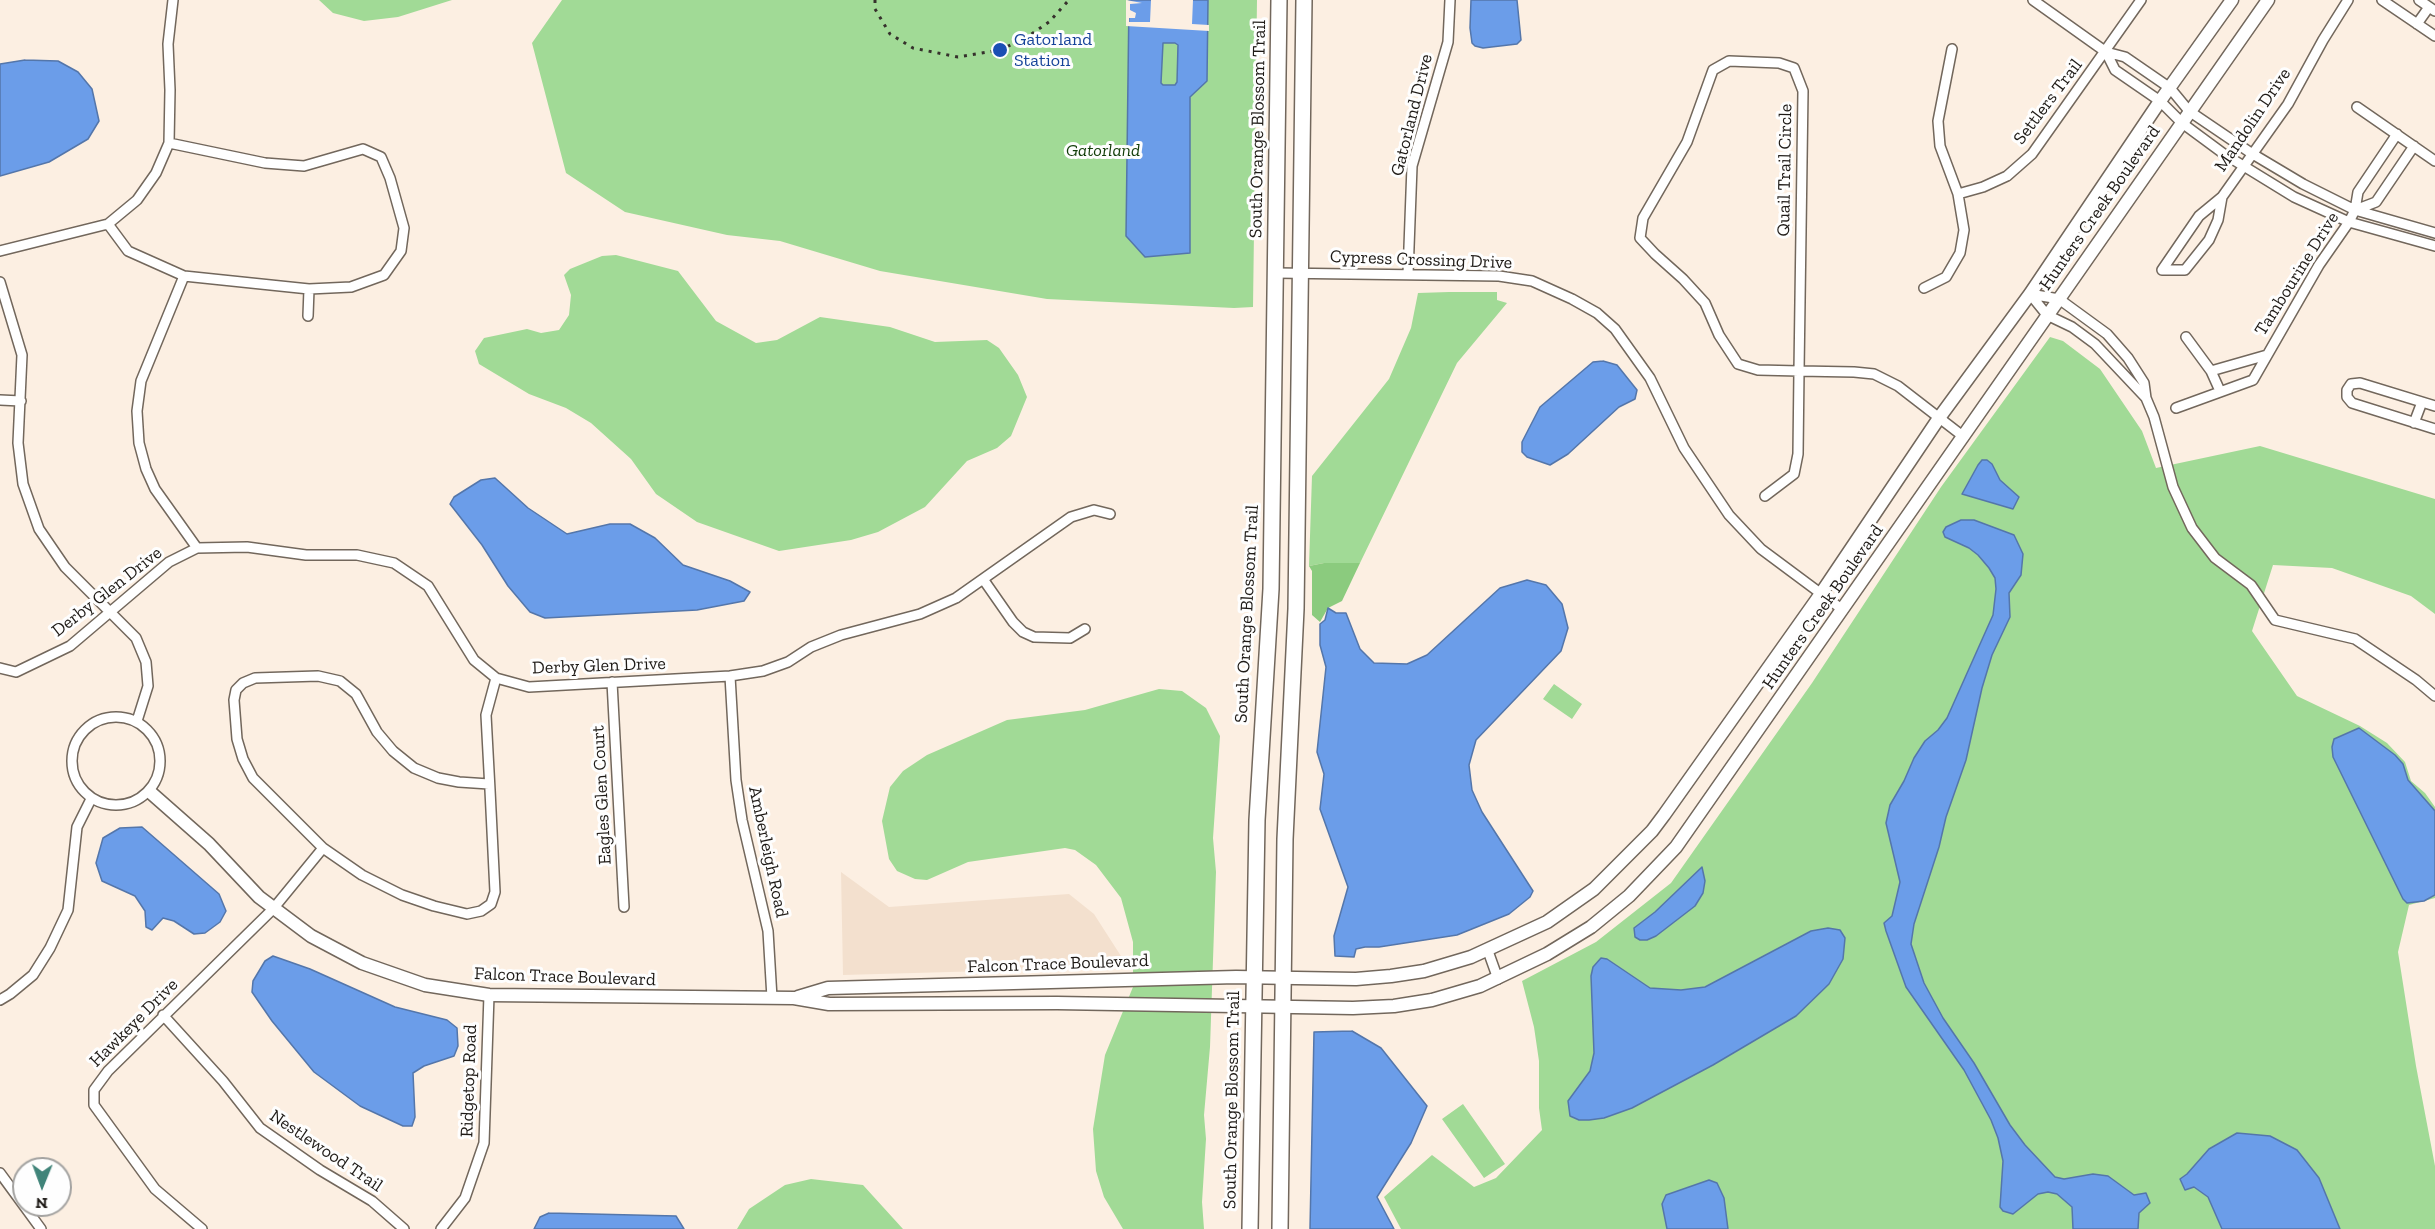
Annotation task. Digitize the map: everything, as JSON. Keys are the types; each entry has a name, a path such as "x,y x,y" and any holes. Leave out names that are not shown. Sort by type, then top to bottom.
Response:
{"main road":[{"name":"South Orange Blossom Trail","path":"1250,1229 1253,1006 1261,740 1271,589 1279,0"},
{"path":"1280,1229 1285,839 1296,609 1304,0"}],"street":[{"path":"0,251 108,224 137,200 156,173 169,142 168,44 173,1 162,0"},
{"name":"Gatorland Drive","path":"1408,274 1412,166 1448,42 1450,0"},
{"path":"2033,0 2106,51 2125,57 2169,88 2189,111 2251,153 2303,184 2355,210 2435,233"},
{"name":"Settlers Trail","path":"1958,194 1983,187 2007,176 2032,154 2141,0"},
{"name":"Hunters Creek Boulevard","path":"1254,977 1356,979 1424,971 1488,951 1547,922 1594,889 1652,831 1820,595 1939,418 2030,294 2160,100 2232,0"},
{"name":"Hunters Creek Boulevard","path":"1253,1006 1283,1008 1394,1006 1432,1000 1498,979 1547,954 1591,927 1629,896 1676,847 2268,0"},
{"name":"Mandolin Drive","path":"2222,196 2218,220 2209,240 2184,270 2162,270 2199,216 2222,196 2288,104 2323,39 2348,0"},
{"path":"2382,0 2435,36"},
{"path":"2418,24 2432,9 2419,0"},
{"path":"1924,288 1946,277 1960,252 1964,230 1958,194 1940,146 1938,121 1952,50"},
{"path":"2106,51 2115,70 2160,100 2182,123 2243,166 2294,197 2349,222 2435,246"},
{"name":"Quail Trail Circle","path":"1799,371 1803,91 1794,68 1779,63 1729,62 1713,70 1687,142 1643,218 1640,238 1705,303 1719,335 1738,364 1758,370 1874,374 1898,387 1965,436"},
{"path":"2357,107 2435,161"},
{"name":"Tambourine Drive","path":"2176,408 2253,380 2319,264 2349,222 2355,210 2358,192 2397,134"},
{"path":"108,224 128,251 184,276 309,289 351,287 384,274 401,251 404,228 390,178 381,157 363,149 304,166 265,163 169,142"},
{"name":"Tambourine Drive","path":"2355,210 2376,202 2414,146"},
{"name":"Cypress Crossing Drive","path":"1276,273 1498,276 1532,281 1597,313 1615,329 1650,378 1684,448 1729,515 1761,549 1843,610"},
{"path":"184,276 141,381 137,411 140,443 146,469 155,489 197,548"},
{"path":"0,282 22,355 18,443 23,484 39,529 65,567 136,638 146,662 148,686 137,722"},
{"path":"308,316 309,289"},
{"path":"2030,294 2059,299 2107,334 2128,358 2144,383 2145,398"},
{"path":"2030,294 2047,315 2072,327 2095,344 2145,398 2154,417 2173,487 2192,528 2215,558 2251,585 2274,620 2355,639 2416,680 2435,696"},
{"path":"2186,337 2211,371 2220,391"},
{"name":"Tambourine Drive","path":"2211,371 2267,355"},
{"path":"1765,496 1794,474 1798,454 1799,371"},
{"path":"2435,406 2360,383 2351,384 2347,390 2347,397 2352,403 2435,429"},
{"path":"0,400 21,400"},
{"path":"2414,423 2422,402"},
{"name":"Derby Glen Drive","path":"0,668 16,672 70,646 169,562 197,548 247,547 306,555 357,555 394,562 428,586 474,660 496,678 529,687 730,676 763,671 788,662 811,647 841,635 920,614 956,598 1071,517 1094,510 1110,514"},
{"path":"983,579 1013,622 1023,632 1034,637 1070,638 1085,629"},
{"path":"489,783 459,782 438,778 414,768 393,751 377,732 356,694 340,681 318,676 255,678 243,683 236,690 234,700 237,739 243,759 254,778 323,848 362,875 402,895 467,914 481,911 491,904 495,892 486,715 496,678"},
{"name":"Amberleigh Road","path":"730,676 736,780 742,820 772,930 772,998"},
{"name":"Eagles Glen Court","path":"612,682 624,907"},
{"path":"119,717 137,722 150,732 157,744 161,761 158,776 150,792 126,805 103,804 91,799 75,781 71,765 73,746 86,727 100,720 119,717"},
{"name":"Falcon Trace Boulevard","path":"150,792 208,844 273,909 311,936 362,963 424,986 489,996 794,998 829,1004 1058,1003 1253,1006"},
{"path":"0,1000 33,975 50,948 68,910 77,827 91,799"},
{"name":"Hawkeye Drive","path":"202,1229 155,1189 94,1105 94,1090 108,1071 163,1015 273,909 323,848"},
{"path":"1488,951 1498,979"},
{"name":"Falcon Trace Boulevard","path":"794,998 828,988 1254,977"},
{"name":"Ridgetop Road","path":"441,1229 465,1197 484,1143 489,996"},
{"name":"Nestlewood Trail","path":"163,1015 223,1081 260,1128 320,1170 372,1201 404,1229"},
{"path":"0,1173 41,1229"}],"shaded area":[{"path":"841,872 889,907 1069,894 1094,914 1128,967 843,975"}],"green space":[{"path":"319,0 452,0 398,17 364,21 333,13"},
{"name":"Gatorland","path":"562,0 1257,0 1253,307 1047,299 880,271 780,241 727,235 625,212 566,173 532,43"},
{"path":"616,255 678,271 716,321 756,343 777,340 820,317 890,327 935,342 987,340 999,348 1018,375 1027,397 1011,436 997,448 967,461 925,507 878,532 851,540 779,551 697,522 656,494 631,459 591,423 566,408 529,394 479,364 475,351 484,338 527,329 541,333 559,330 569,315 571,295 564,275 570,269 602,256"},
{"path":"1497,292 1497,300 1507,303 1457,363 1360,563 1324,563 1309,566 1312,476 1389,379 1411,328 1418,293"},
{"path":"2050,337 2063,341 2100,369 2142,431 2156,468 2260,446 2435,499 2435,614 2411,596 2332,568 2273,565 2252,631 2297,696 2360,726 2387,743 2405,762 2411,781 2425,793 2435,807 2435,898 2409,905 2398,952 2435,1166 2435,1229 1401,1229 1384,1197 1432,1155 1474,1187 1496,1178 1542,1130 1539,1108 1539,1061 1534,1027 1522,981 1596,942 1671,883 1812,683 1941,487"},
{"path":"1324,563 1360,563 1342,601 1328,608 1320,622 1312,615 1312,571 1309,566"},
{"path":"1554,684 1582,704 1572,719 1543,699"},
{"path":"1159,689 1182,691 1206,708 1220,736 1213,838 1216,872 1210,1047 1204,1115 1206,1139 1202,1202 1204,1229 1123,1229 1104,1197 1096,1171 1093,1129 1105,1055 1133,987 1133,942 1121,898 1096,865 1075,850 1065,848 968,862 927,880 915,879 897,871 889,859 882,821 890,787 903,771 927,755 1007,720 1085,710"},
{"path":"1463,1104 1505,1164 1484,1178 1442,1119"},
{"path":"811,1179 863,1185 903,1229 737,1229 749,1209 785,1185"}],"water":[{"path":"1129,0 1208,0 1207,81 1190,97 1190,253 1145,257 1126,236","holes":["1163,43 1178,45 1177,82 1175,85 1163,85 1161,83"]},
{"path":"1471,0 1517,0 1521,40 1517,44 1483,48 1475,46 1472,43 1470,28"},
{"path":"25,60 58,61 78,72 92,89 99,121 88,139 49,162 0,176 0,64"},
{"path":"1603,361 1617,365 1637,390 1635,399 1619,407 1568,454 1550,465 1527,457 1522,452 1522,442 1540,407 1593,362"},
{"path":"1982,460 1987,460 1992,464 2000,480 2019,497 2013,509 1962,494"},
{"path":"495,478 528,508 567,534 610,524 630,524 655,538 683,565 730,581 750,592 744,601 697,610 545,618 530,612 508,586 482,545 450,504 454,497 481,480"},
{"path":"1961,520 1974,520 2014,535 2023,554 2021,575 2009,593 2010,617 1992,655 1982,688 1966,760 1946,817 1939,847 1914,924 1911,944 1924,983 1943,1018 2025,1145 2055,1177 2064,1179 2093,1174 2108,1176 2134,1195 2146,1193 2150,1203 2139,1213 2138,1229 2073,1229 2072,1207 2057,1194 2048,1192 2038,1194 2013,1214 2003,1211 2000,1207 2003,1161 1991,1120 1964,1070 1906,987 1884,923 1892,916 1900,882 1886,823 1890,805 1925,741 1947,718 1993,615 1996,589 1995,578 1989,568 1978,555 1969,548 1945,537 1943,532 1946,527"},
{"path":"1527,580 1546,585 1562,604 1568,628 1561,651 1476,740 1469,765 1472,790 1482,812 1533,891 1530,897 1509,914 1457,935 1379,947 1365,947 1356,949 1354,957 1335,956 1334,936 1348,887 1320,809 1324,774 1317,752 1326,667 1320,645 1320,624 1325,620 1328,608 1336,613 1346,613 1360,649 1374,663 1407,664 1427,655 1500,588"},
{"path":"2359,728 2395,755 2403,764 2408,780 2435,811 2435,895 2424,901 2407,903 2403,899 2333,757 2334,739"},
{"path":"142,827 219,894 226,911 220,922 205,933 194,934 174,921 163,918 152,930 146,927 145,911 135,896 102,881 96,863 103,838 120,828"},
{"path":"1702,867 1705,881 1703,893 1695,906 1656,936 1647,940 1635,937 1634,928 1655,912"},
{"path":"1828,928 1840,930 1845,938 1843,959 1829,984 1796,1016 1713,1065 1632,1108 1604,1118 1589,1120 1579,1120 1570,1116 1568,1101 1590,1071 1594,1053 1591,976 1593,967 1601,958 1607,959 1650,988 1681,990 1705,987 1811,931"},
{"path":"273,956 310,969 395,1007 447,1020 457,1028 458,1046 454,1056 424,1066 413,1073 415,1117 412,1126 403,1126 360,1106 314,1072 272,1021 252,992 253,981 265,961"},
{"path":"1352,1031 1381,1048 1427,1106 1411,1143 1377,1197 1394,1229 1310,1229 1314,1032"},
{"path":"2237,1133 2270,1136 2297,1150 2319,1178 2340,1229 2222,1229 2208,1197 2194,1187 2185,1190 2180,1179 2209,1149"},
{"path":"1709,1180 1717,1183 1724,1198 1728,1229 1667,1229 1662,1204 1666,1195"},
{"path":"549,1213 676,1216 684,1229 534,1229 540,1217"}],"pier":[{"path":"1126,0 1142,3 1130,4 1130,10 1136,13 1135,18 1129,18 1129,22 1150,22 1151,0 1193,0 1192,24 1209,25 1209,31 1126,26"}],"railway":[{"path":"875,0 875,9 890,34 913,48 958,57 1000,50 1027,37 1049,22 1069,0"}],"place":[{"name":"Gatorland Station","path":"1000,50"}]}
